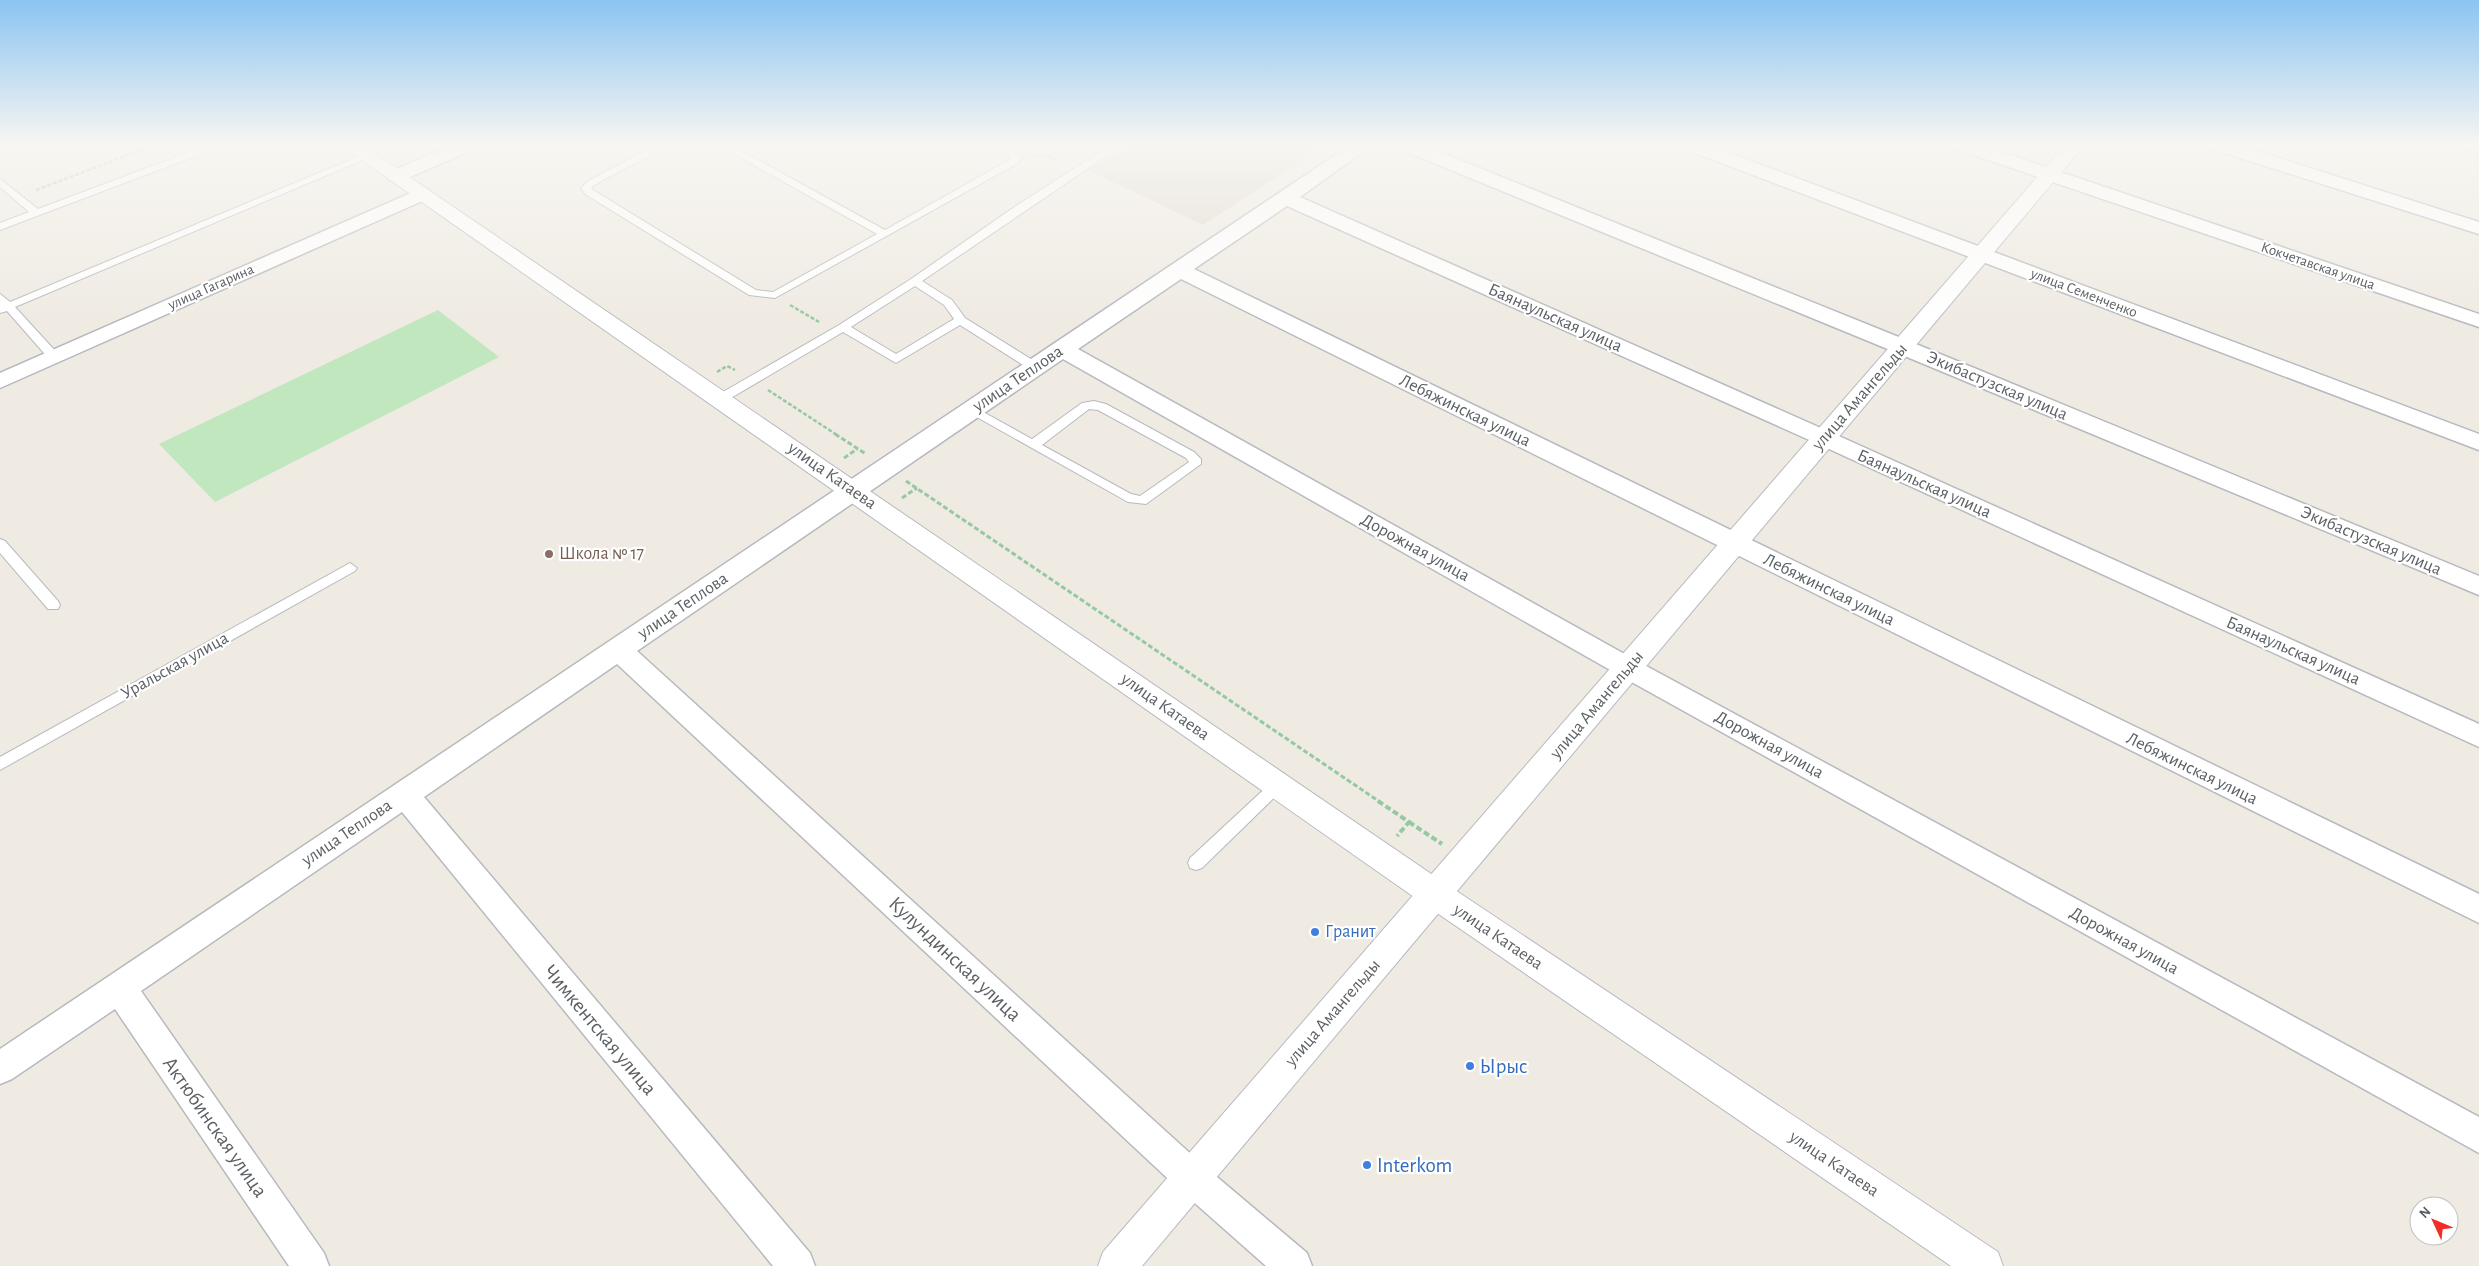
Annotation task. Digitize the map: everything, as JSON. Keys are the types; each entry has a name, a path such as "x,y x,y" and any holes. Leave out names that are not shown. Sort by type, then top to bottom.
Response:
{"street":[{"name":"улица Гагарина","path":"0,381 401,203"},
{"name":"улица Катаева","path":"435,203 1435,894 1984,1266"},
{"name":"улица Теплова","path":"0,1068 1278,203"},
{"name":"Баянаульская улица","path":"1297,203 1824,438 2479,736"},
{"name":"Экибастузская улица","path":"1549,203 1903,347 2479,586"},
{"name":"улица Семенченко","path":"1844,203 2479,442"},
{"name":"улица Амангельды","path":"1117,1266 2025,203"},
{"name":"Кокчетавская улица","path":"2132,203 2479,321"},
{"path":"2401,203 2479,228"},
{"name":"Лебяжинская улица","path":"1179,270 2479,909"},
{"name":"Дорожная улица","path":"1062,349 1628,668 2479,1136"},
{"name":"Кулундинская улица","path":"618,649 1192,1178 1294,1266"},
{"name":"Чимкентская улица","path":"404,794 797,1266"},
{"name":"Актюбинская улица","path":"119,987 311,1266"}],"lane":[{"path":"25,203 36,213"},
{"path":"0,227 61,203"},
{"path":"5,308 254,203"},
{"path":"607,203 753,294 775,295 941,203"},
{"path":"829,203 885,234"},
{"path":"720,399 916,281 1028,203"},
{"path":"916,281 951,304 958,312 960,320 1035,368"},
{"path":"0,296 5,308 54,356"},
{"path":"839,329 896,359 960,320"},
{"path":"972,410 1033,445 1135,501 1142,501 1195,464 1195,459 1190,455 1102,407 1094,405 1086,406 1033,445"},
{"path":"0,544 53,605"},
{"name":"Уральская улица","path":"0,764 350,568"},
{"path":"1196,863 1278,785"}],"path":[{"path":"775,295 839,329"},
{"path":"697,383 727,366 752,380 886,468 1465,861"},
{"path":"1379,855 1409,822"}],"shaded area":[{"path":"1157,203 1237,203 1203,225"}],"green space":[{"path":"438,310 499,357 215,502 159,444"}],"place":[{"name":"Школа № 17","path":"549,554"},
{"name":"Гранит","path":"1315,932"},
{"name":"Ырыс","path":"1470,1066"},
{"name":"Interkom","path":"1367,1165"}]}
